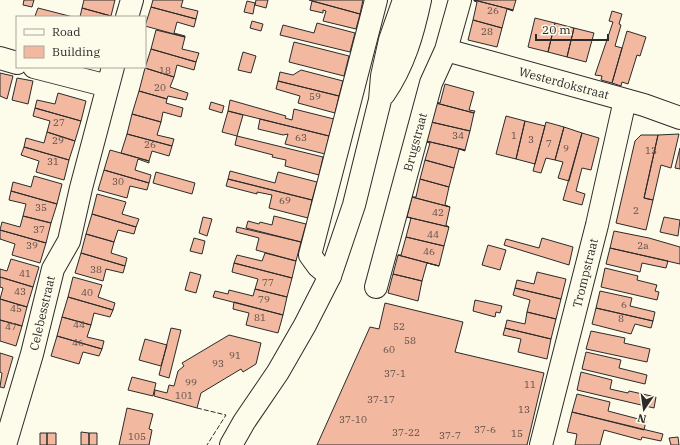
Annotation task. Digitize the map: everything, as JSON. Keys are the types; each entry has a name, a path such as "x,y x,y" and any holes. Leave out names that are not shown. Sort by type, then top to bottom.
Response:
{"street":[{"path":"127,16 132,0"},
{"path":"330,276 318,266 310,255 376,0"},
{"path":"231,445 244,422 278,372 330,276 354,206 380,100 382,76 388,47 404,0"},
{"path":"380,100 395,78 404,57 416,19 420,0"},
{"name":"Brugstraat","path":"376,287 431,83 446,50 460,0"},
{"name":"Westerdokstraat","path":"446,50 644,105 680,118"},
{"path":"0,58 16,63"},
{"path":"42,68 111,77"},
{"name":"Celebesstraat","path":"5,445 32,354 53,269 70,241 81,188 111,77"},
{"name":"Trompstraat","path":"541,445 597,225 625,100"}],"building":[{"path":"24,0 34,0 32,7 23,5"},
{"path":"84,0 115,0 111,16 82,8"},
{"path":"153,0 183,0 181,7 198,11 196,19 151,7"},
{"path":"256,0 268,0 266,8 255,5"},
{"path":"309,0 363,0 360,14"},
{"path":"474,0 516,0 513,10"},
{"path":"474,0 513,10 513,11 507,9 502,28 473,20 477,2"},
{"path":"247,1 255,3 253,14 244,12"},
{"path":"312,1 360,14 356,29 323,21 326,11 323,10 323,13 310,10"},
{"path":"151,7 196,19 194,27 177,22 174,33 185,37 146,26"},
{"path":"38,8 69,16 35,16"},
{"path":"82,8 111,16 80,16"},
{"path":"612,11 622,14 619,24 621,25 615,46 622,48 612,83 601,80 602,76 595,75 613,22 609,21"},
{"path":"535,18 555,23 548,52 528,47"},
{"path":"473,20 502,28 497,47 468,40"},
{"path":"252,21 263,24 261,31 250,28"},
{"path":"317,23 355,33 350,52 280,35 283,25 314,33"},
{"path":"555,23 574,28 567,57 548,52"},
{"path":"574,28 594,33 586,62 567,57"},
{"path":"156,30 185,37 182,49 199,53 196,62 151,49"},
{"path":"627,31 646,37 640,56 637,55 628,84 622,82 621,86 612,83"},
{"path":"294,42 349,56 344,76 289,62"},
{"path":"151,49 196,62 194,70 177,65 174,77 145,68"},
{"path":"243,52 256,56 251,73 238,70"},
{"path":"145,68 174,77 170,87 188,93 186,100 168,96 167,99 139,91"},
{"path":"301,70 343,81 339,96 278,81 280,72 293,75"},
{"path":"0,73 13,76 7,99 0,96"},
{"path":"17,78 33,81 28,104 12,100"},
{"path":"278,81 339,96 335,113 298,103 300,96 276,89"},
{"path":"445,84 474,92 469,110 475,111 474,113 436,103 440,103"},
{"path":"139,91 167,99 166,103 183,108 181,117 163,112 161,122 132,114"},
{"path":"58,93 86,101 81,121 35,108 37,100 55,104"},
{"path":"230,100 286,116 285,118 292,120 294,109 334,119 329,136 228,111"},
{"path":"211,102 224,106 222,113 209,109"},
{"path":"436,103 474,113 470,131 431,122"},
{"path":"35,108 81,121 75,141 47,132 50,121 33,116"},
{"path":"228,111 243,115 237,136 222,132"},
{"path":"132,114 161,122 157,135 174,139 172,146 127,134"},
{"path":"506,116 525,121 516,159 496,154"},
{"path":"260,119 329,136 325,154 285,144 288,134 283,135 258,129"},
{"path":"525,121 545,126 535,164 516,159"},
{"path":"431,122 470,131 465,150 426,141"},
{"path":"546,122 564,127 555,160 546,158 541,173 533,171"},
{"path":"564,127 582,133 569,181 558,178 563,162 555,160"},
{"path":"47,132 75,141 69,160 24,147 26,138 44,143"},
{"path":"582,133 599,138 591,170 582,168 576,191 585,194 582,205 563,200"},
{"path":"127,134 172,146 169,156 152,151 149,161 121,153"},
{"path":"679,134 671,168 661,165 653,200 644,198 658,135"},
{"path":"641,135 658,135 644,198 653,200 646,230 616,223 635,141"},
{"path":"237,136 323,157 319,175 285,166 286,160 272,157 273,155 235,145"},
{"path":"426,141 465,150 465,151 459,149 454,168 425,160 430,143"},
{"path":"24,147 69,160 64,180 36,172 39,161 21,155"},
{"path":"680,148 680,169 675,168"},
{"path":"110,150 149,161 149,163 138,159 135,170 151,175 149,183 104,170"},
{"path":"425,160 454,168 449,187 420,179"},
{"path":"104,170 149,183 147,190 130,186 127,198 98,190"},
{"path":"230,171 275,183 278,172 317,182 312,200 228,179"},
{"path":"156,172 195,183 192,194 153,183"},
{"path":"34,176 62,184 57,204 11,191 13,182 31,187"},
{"path":"228,179 312,200 308,218 269,208 272,195 257,192 257,194 226,186"},
{"path":"420,179 449,187 445,205 450,207 412,197 416,197"},
{"path":"11,191 57,204 51,223 23,216 26,204 9,200"},
{"path":"97,194 126,202 122,214 139,219 136,227 92,214"},
{"path":"412,197 450,207 446,225 449,227 407,217"},
{"path":"92,214 136,227 134,234 118,230 114,242 86,234"},
{"path":"23,216 51,223 46,243 0,230 2,222 20,227"},
{"path":"274,216 306,224 301,242 246,228 248,221 272,225"},
{"path":"203,217 212,219 207,236 199,233"},
{"path":"407,217 449,227 444,246 406,237 411,218"},
{"path":"664,217 680,220 678,236 660,232"},
{"path":"237,227 301,242 296,261 256,250 259,238 236,232"},
{"path":"0,230 46,243 40,263 12,255 15,244 0,239"},
{"path":"614,231 649,238 680,247 680,264 610,248"},
{"path":"86,234 114,242 111,253 127,258 125,266 81,253"},
{"path":"406,237 444,246 439,266 398,255 401,255"},
{"path":"194,238 205,241 202,254 190,251"},
{"path":"542,238 573,247 569,265 504,245 506,239 539,248"},
{"path":"488,245 506,250 500,270 482,265"},
{"path":"610,248 668,261 666,268 642,263 640,272 606,264"},
{"path":"81,253 125,266 123,273 106,269 103,281 75,273"},
{"path":"265,253 296,261 292,278 234,263 237,255 262,261"},
{"path":"398,255 439,266 427,263 422,281 393,274"},
{"path":"11,259 39,267 33,287 0,277 0,269 7,271"},
{"path":"234,263 292,278 287,297 255,289 258,279 232,272"},
{"path":"605,268 638,276 637,280 657,285 655,291 659,292 657,300 601,287"},
{"path":"190,272 201,275 196,293 185,290"},
{"path":"537,272 566,279 561,299 515,288 517,280 534,284"},
{"path":"393,274 422,281 418,301 388,293"},
{"path":"0,277 33,287 27,307 0,299 3,288 0,287"},
{"path":"73,277 102,285 98,297 115,303 113,310 68,297"},
{"path":"515,288 561,299 556,319 527,312 530,300 513,295"},
{"path":"255,289 287,297 283,315 213,297 215,291 228,294 229,290 253,296"},
{"path":"600,291 632,298 630,306 655,312 653,321 596,308"},
{"path":"68,297 113,310 110,317 94,313 91,325 62,317"},
{"path":"0,299 27,307 22,326 0,320"},
{"path":"475,300 502,306 500,313 496,312 495,317 473,311"},
{"path":"234,302 283,315 278,333 246,325 249,313 233,309"},
{"path":"385,303 463,322 455,352 544,373 527,445 317,445 370,327 379,329"},
{"path":"596,308 653,321 651,328 635,324 631,334 592,324"},
{"path":"527,312 556,319 551,339 505,328 507,320 525,324"},
{"path":"62,317 91,325 87,337 104,341 102,349 57,336"},
{"path":"0,320 22,326 16,346 0,341"},
{"path":"171,328 181,330 169,378 159,375"},
{"path":"505,328 551,339 547,359 518,352 521,339 503,335"},
{"path":"591,331 625,338 624,343 650,349 647,362 586,349"},
{"path":"229,335 261,343 256,364 243,372 241,369 201,393 197,408 154,396 155,390 167,393 169,385 174,386 178,371 184,366 182,363"},
{"path":"57,336 102,349 99,356 83,352 79,364 51,356"},
{"path":"145,339 167,345 161,366 139,360"},
{"path":"586,352 621,360 619,368 647,375 645,384 582,369"},
{"path":"0,353 13,357 4,388 0,387 2,373 0,372"},
{"path":"581,372 612,380 610,389 628,393 629,391 656,397 654,408 577,390"},
{"path":"132,377 156,383 153,396 128,390"},
{"path":"577,394 610,402 608,411 646,421 644,430 572,412"},
{"path":"127,408 153,414 149,429 152,430 149,445 119,445"},
{"path":"572,412 663,434 661,441 642,437 641,440 604,430 600,445 575,445 577,434 567,432"},
{"path":"81,432 89,433 89,445 81,445"},
{"path":"40,433 47,433 47,445 40,445"},
{"path":"47,433 56,433 56,445 47,445"},
{"path":"89,433 97,433 97,445 89,445"},
{"path":"678,437 679,445 671,445 669,438"}],"fence":[{"path":"197,408 226,415 207,445"}]}
